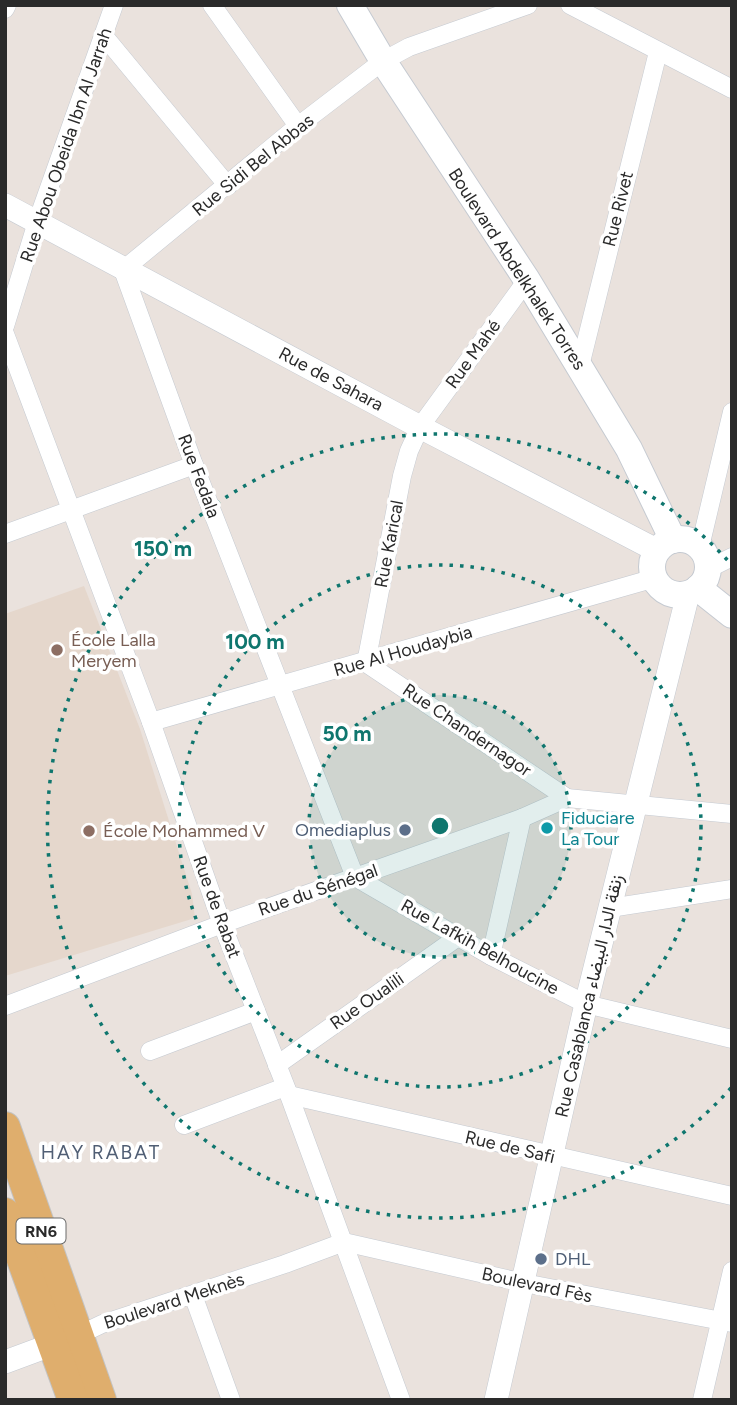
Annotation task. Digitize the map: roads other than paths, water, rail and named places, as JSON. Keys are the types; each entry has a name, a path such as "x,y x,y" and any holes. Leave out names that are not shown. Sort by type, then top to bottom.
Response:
{"main road":[{"name":"Boulevard Abdelkhalek Torres","path":"350,5 383,61 527,280 629,449 665,545"},
{"path":"699,574 680,595 665,590 655,579 653,561 665,545 687,540 699,574 732,615"},
{"name":"RN6","path":"5,1127 64,1340 73,1400"},
{"name":"RN6","path":"5,1213 64,1340 101,1400"}],"street":[{"name":"Rue Abou Obeida Ibn Al Jarrah","path":"5,326 37,222 114,5"},
{"path":"212,5 298,126"},
{"name":"Rue Sidi Bel Abbas","path":"123,270 298,126 383,61 410,47 528,5"},
{"path":"570,5 732,89"},
{"path":"104,36 228,186"},
{"name":"Rue Rivet","path":"580,366 658,52"},
{"name":"Rue de Sahara","path":"5,205 420,427 665,545"},
{"name":"Rue Fedala","path":"123,270 194,465 355,877"},
{"name":"Rue Mahé","path":"420,427 527,280"},
{"name":"Rue de Rabat","path":"5,334 401,1400"},
{"name":"Rue Casablanca زنقة الدار البيضاء","path":"496,1400 634,806 699,574 732,412"},
{"name":"Rue Karical","path":"366,663 402,476 420,427"},
{"path":"5,534 194,465"},
{"path":"699,574 732,557"},
{"name":"Rue Al Houdaybia","path":"151,722 655,579"},
{"name":"Rue Chandernagor","path":"366,663 567,798"},
{"path":"567,798 732,814"},
{"name":"Rue du Sénégal","path":"5,1006 222,924 522,818 567,798"},
{"path":"491,956 522,818"},
{"name":"Rue Lafkih Belhoucine","path":"355,877 491,956 586,1004 732,1039"},
{"path":"610,908 732,889"},
{"name":"Rue Oualili","path":"277,1065 458,937"},
{"path":"150,1051 256,1011"},
{"path":"184,1125 287,1091"},
{"name":"Rue de Safi","path":"287,1091 552,1157 732,1196"},
{"name":"Boulevard Fès","path":"344,1242 723,1325"},
{"name":"Boulevard Meknès","path":"5,1362 102,1324 344,1242"},
{"path":"702,1400 723,1325 732,1271"},
{"path":"193,1295 231,1400"},
{"path":"723,1325 732,1345"}],"place":[{"name":"École Lalla Meryem","path":"57,650"},
{"name":"Fiduciare La Tour","path":"547,828"},
{"name":"Omediaplus","path":"405,830"},
{"name":"École Mohammed V","path":"89,831"},
{"name":"DHL","path":"541,1259"}],"district":[{"name":"HAY RABAT","path":"101,1152"}]}
